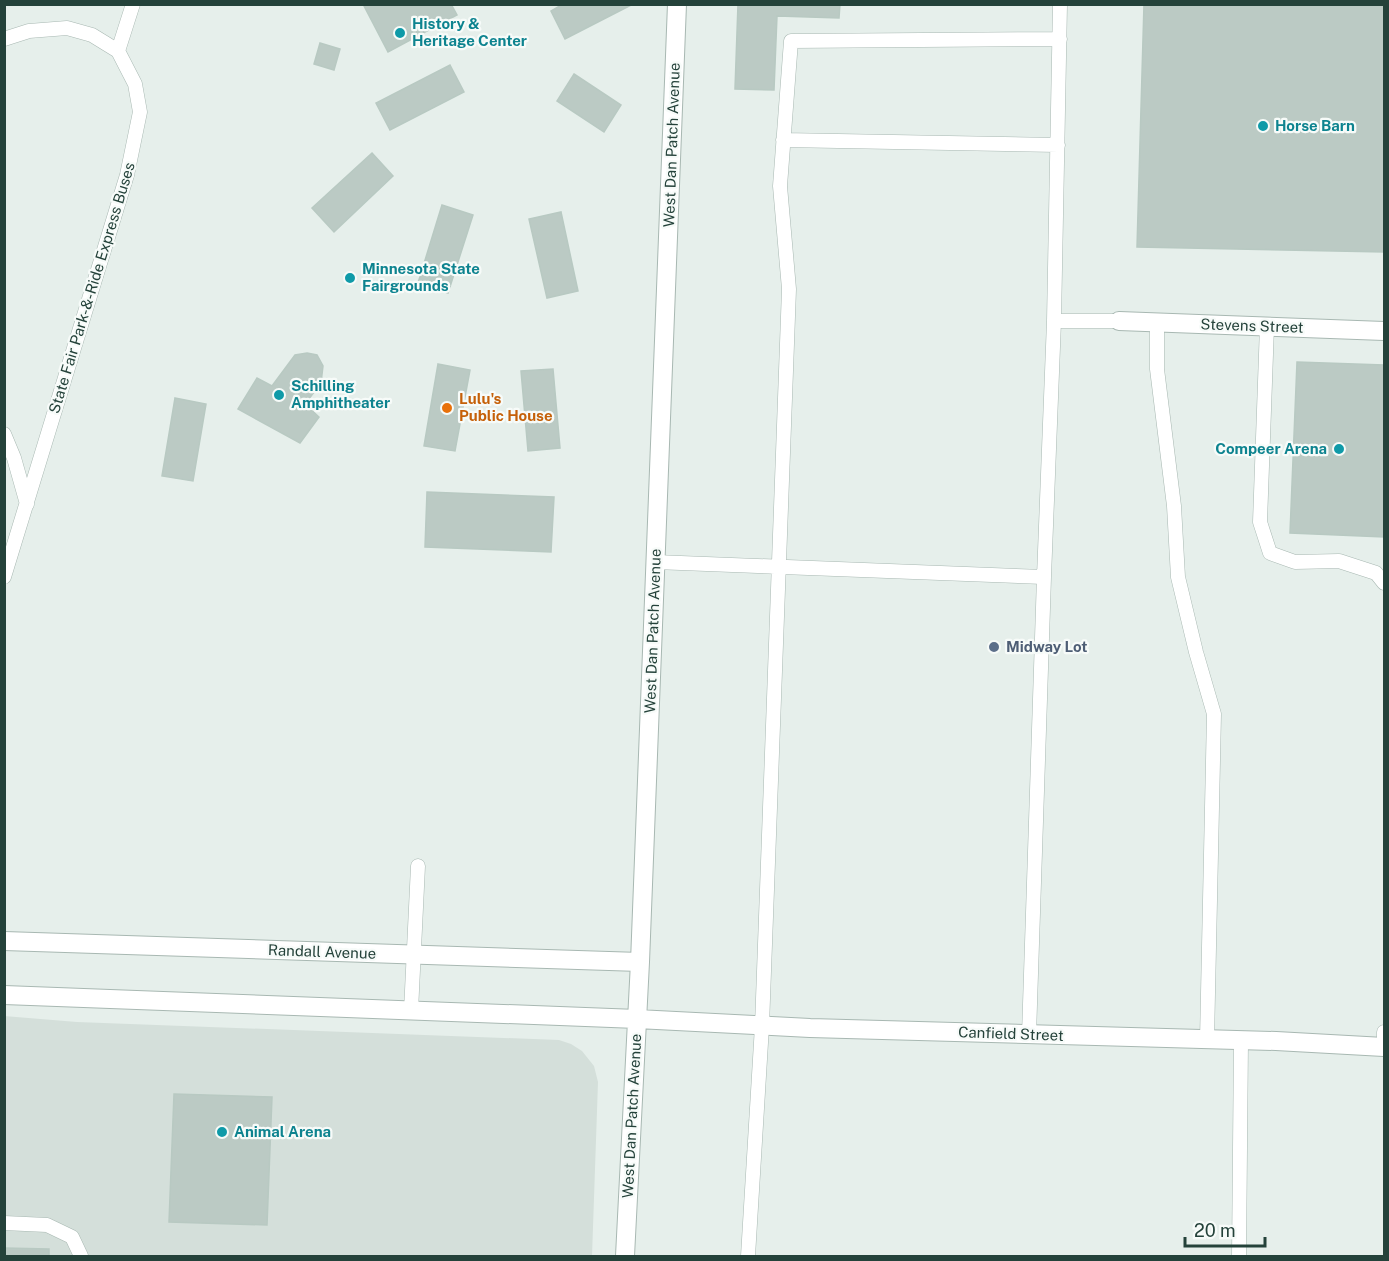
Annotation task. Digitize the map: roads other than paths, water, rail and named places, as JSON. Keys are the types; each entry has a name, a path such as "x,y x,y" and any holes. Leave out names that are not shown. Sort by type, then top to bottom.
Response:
{"street":[{"name":"West Dan Patch Avenue","path":"625,1257 640,962 677,4"},
{"name":"Stevens Street","path":"1119,321 1384,331"},
{"name":"Randall Avenue","path":"4,941 640,962"},
{"path":"4,995 637,1019"},
{"name":"Canfield Street","path":"637,1019 762,1026 1384,1047"}],"lane":[{"path":"5,39 29,31 68,28 92,35 118,51 133,4"},
{"path":"1029,1035 1054,321 1060,4"},
{"path":"748,1257 762,1026 780,568 789,289 780,186 790,41 1060,39"},
{"name":"State Fair Park-&-Ride Express Buses","path":"4,577 127,175 140,112 135,84 118,51"},
{"path":"783,140 1058,144"},
{"path":"1054,321 1119,321"},
{"path":"1157,322 1157,369 1174,506 1178,577 1193,642 1214,714 1207,1040"},
{"path":"1267,326 1260,522 1270,553 1295,562 1339,561 1376,573 1384,583"},
{"path":"4,434 14,458 27,504"},
{"path":"656,562 1044,577"},
{"path":"411,1011 418,866"},
{"path":"1384,1032 1384,1047"},
{"path":"1239,1257 1241,1041"},
{"path":"4,1223 47,1225 72,1238 81,1257"}],"place":[{"name":"History & Heritage Center","path":"400,33"},
{"name":"Horse Barn","path":"1263,126"},
{"name":"Minnesota State Fairgrounds","path":"350,278"},
{"name":"Schilling Amphitheater","path":"279,395"},
{"name":"Lulu's Public House","path":"447,408"},
{"name":"Compeer Arena","path":"1339,449"},
{"name":"Midway Lot","path":"994,647"},
{"name":"Animal Arena","path":"222,1132"}]}
